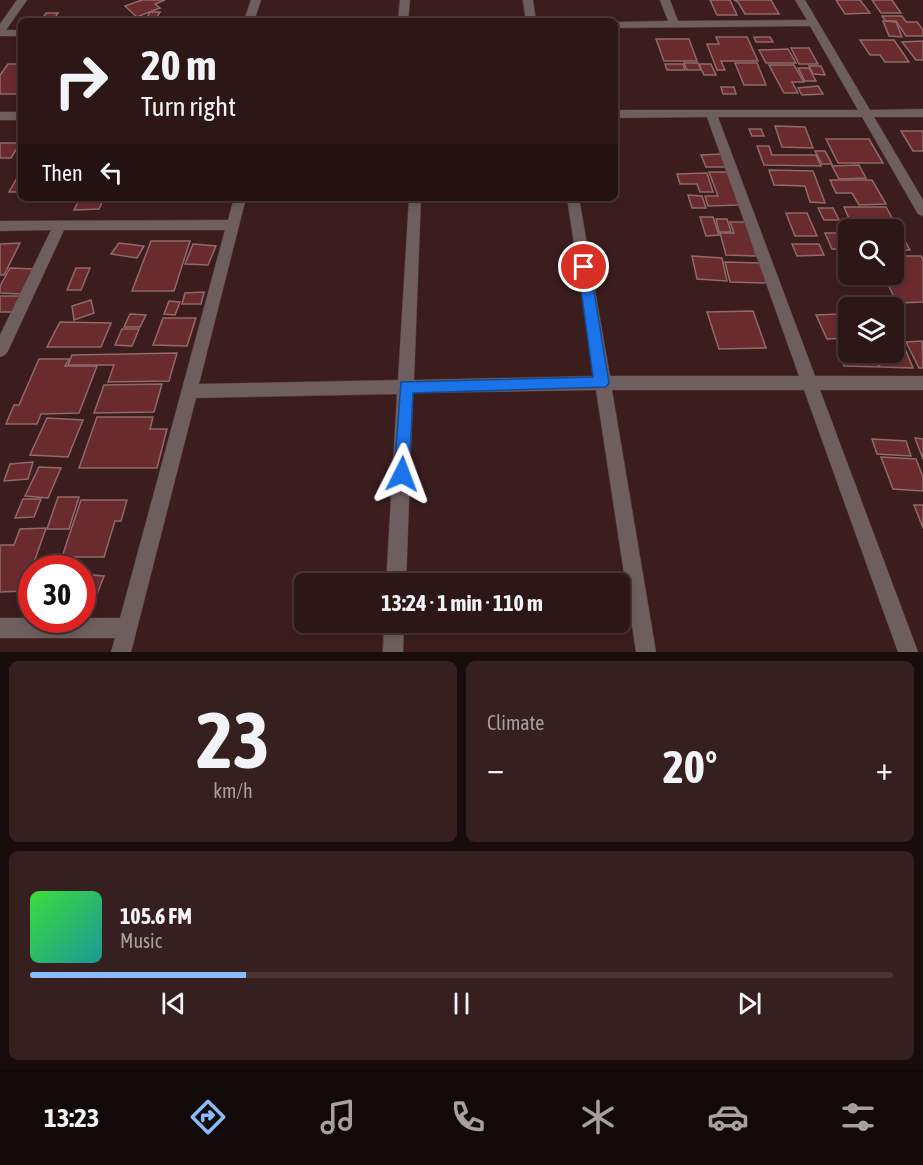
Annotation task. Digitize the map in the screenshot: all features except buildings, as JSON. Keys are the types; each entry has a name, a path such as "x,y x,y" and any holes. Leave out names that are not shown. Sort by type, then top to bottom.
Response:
{"street":[{"path":"0,32 22,0"},
{"path":"250,18 256,0"},
{"path":"403,18 405,0"},
{"path":"528,0 531,18"},
{"path":"665,0 674,24"},
{"path":"800,0 923,211"},
{"path":"618,25 814,23"},
{"path":"0,32 18,33"},
{"path":"618,114 923,112"},
{"path":"711,113 908,652"},
{"path":"0,116 18,116"},
{"path":"121,652 239,201"},
{"path":"397,573 415,201"},
{"path":"573,201 646,652"},
{"path":"0,351 60,225"},
{"path":"0,226 233,225"},
{"path":"189,391 601,383 923,383"},
{"path":"0,628 127,628"},
{"path":"393,652 394,633"}],"route":[{"path":"402,474 406,387 601,383 584,267"}]}
